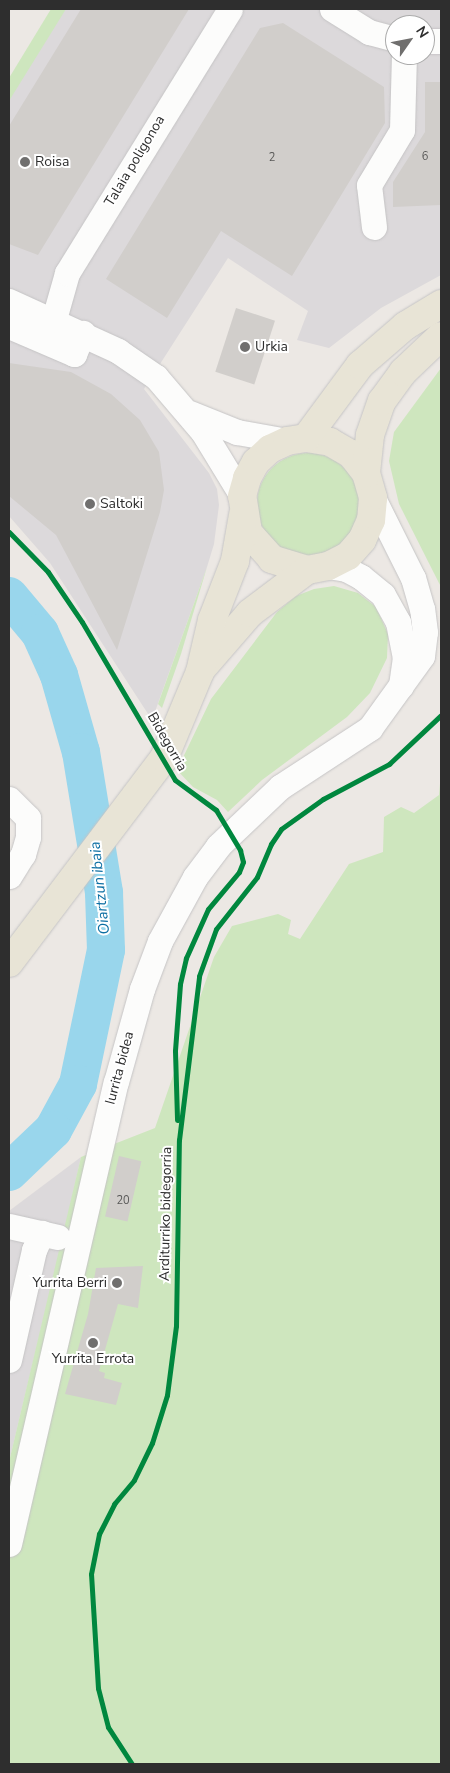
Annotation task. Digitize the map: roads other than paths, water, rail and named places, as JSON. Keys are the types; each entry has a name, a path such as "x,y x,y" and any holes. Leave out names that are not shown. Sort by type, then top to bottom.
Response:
{"main road":[{"path":"297,439 360,365 405,326 441,304"},
{"path":"200,672 250,613 318,568 348,556 362,540 371,520 370,435 382,401 402,372 441,336"},
{"path":"9,963 135,799 164,758 200,672 212,620 235,561 247,478 256,462 270,449 297,439 330,442 351,454 370,486"},
{"path":"242,506 248,532 258,548 272,559 318,568"}],"street":[{"name":"Talaia poligonoa","path":"54,319 67,273 230,9"},
{"path":"332,9 369,32 385,36"},
{"path":"374,228 369,185 402,130 404,65"},
{"path":"9,301 83,333 138,363 156,377 188,412 217,451 242,506"},
{"path":"9,326 74,354 83,333"},
{"path":"188,412 236,432 297,439"},
{"name":"Iurrita bidea","path":"9,1544 77,1241 142,989 175,910 218,846 236,827 280,787 370,728 401,688 422,656 425,632 422,609 413,578 370,486"},
{"path":"318,568 346,569 361,577 383,595 398,622 405,657 401,688"},
{"path":"9,799 28,818 28,837 23,854 9,876"},
{"path":"9,941 38,926"},
{"path":"9,1226 77,1241"},
{"path":"9,1360 34,1250 42,1233"}],"waterway":[{"name":"Oiartzun ibaia","path":"9,596 40,633 59,675 81,752 104,893 106,950 78,1084 53,1130 9,1172"}],"place":[{"name":"Roisa","path":"25,162"},
{"name":"Urkia","path":"245,347"},
{"name":"Saltoki","path":"90,504"},
{"name":"Yurrita Berri","path":"117,1283"},
{"name":"Yurrita Errota","path":"93,1343"}]}
